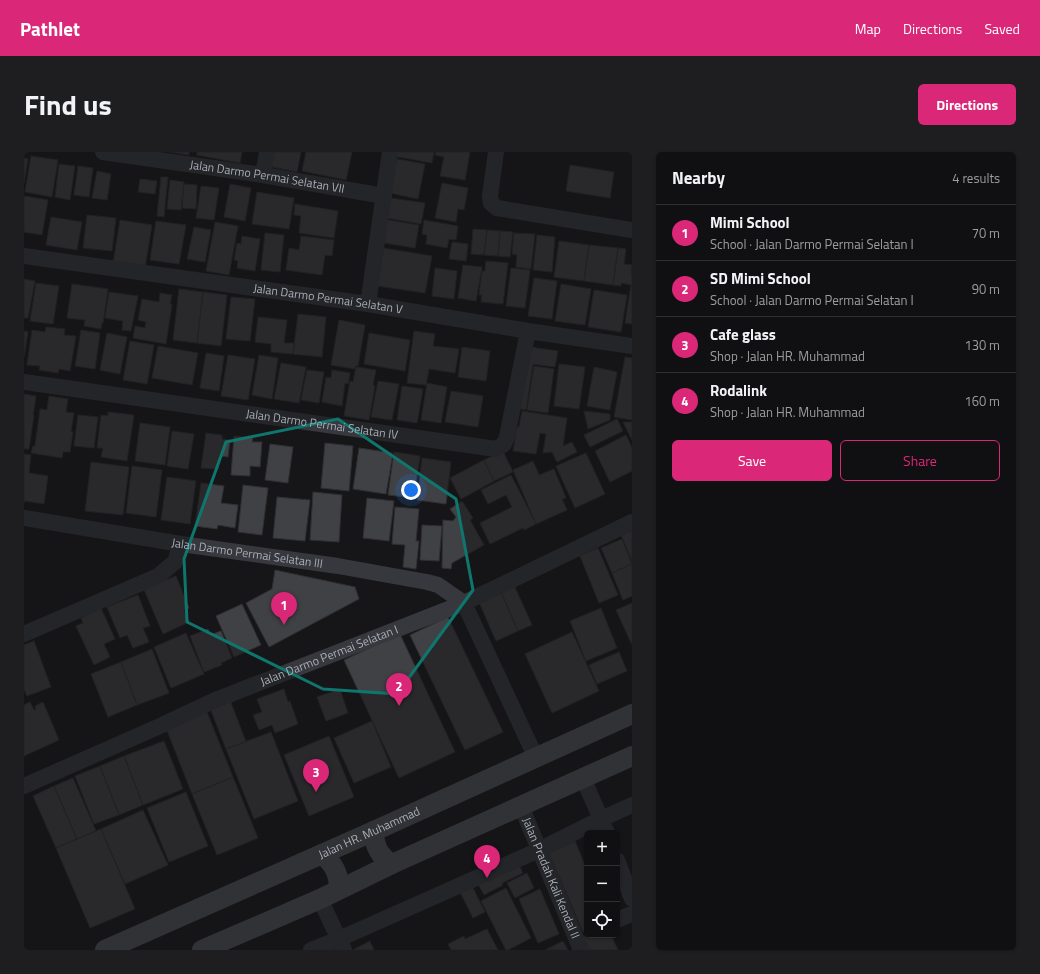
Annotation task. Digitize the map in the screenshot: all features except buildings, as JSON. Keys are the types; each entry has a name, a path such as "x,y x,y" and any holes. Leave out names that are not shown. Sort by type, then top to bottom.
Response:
{"main road":[{"name":"Jalan HR. Muhammad","path":"105,950 374,831 632,714"},
{"path":"202,950 632,756"},
{"path":"374,831 376,847 385,860 392,864"},
{"path":"322,854 337,873 339,889"}],"street":[{"name":"Jalan Darmo Permai Selatan VII","path":"103,152 263,175 384,196"},
{"path":"263,175 267,152"},
{"path":"368,304 390,152"},
{"path":"496,152 490,196 491,203 497,208 632,230"},
{"name":"Jalan Darmo Permai Selatan V","path":"24,256 368,304 528,331 632,346"},
{"name":"Jalan Darmo Permai Selatan IV","path":"24,382 496,449 504,444 507,437 528,331"},
{"name":"Jalan Darmo Permai Selatan III","path":"24,518 181,544 338,566 427,582 438,585 464,603"},
{"name":"Jalan Darmo Permai Selatan I","path":"24,786 213,701 464,603 632,522"},
{"path":"24,634 158,576 175,562 181,544"},
{"path":"464,603 536,758"},
{"path":"583,778 604,826"},
{"path":"311,950 342,944 539,850 604,826 632,805"},
{"name":"Jalan Pradah Kali Kendal II","path":"521,806 539,850 581,940"},
{"path":"619,866 632,899"},
{"path":"320,898 342,944"},
{"path":"620,919 632,914"}],"highlighted area":[{"path":"338,419 456,499 473,590 397,694 323,689 187,622 184,559 226,442"}],"place":[{"name":"Mimi School","path":"284,625"},
{"name":"SD Mimi School","path":"399,706"},
{"name":"Cafe glass","path":"316,792"},
{"name":"Rodalink","path":"487,878"}]}
